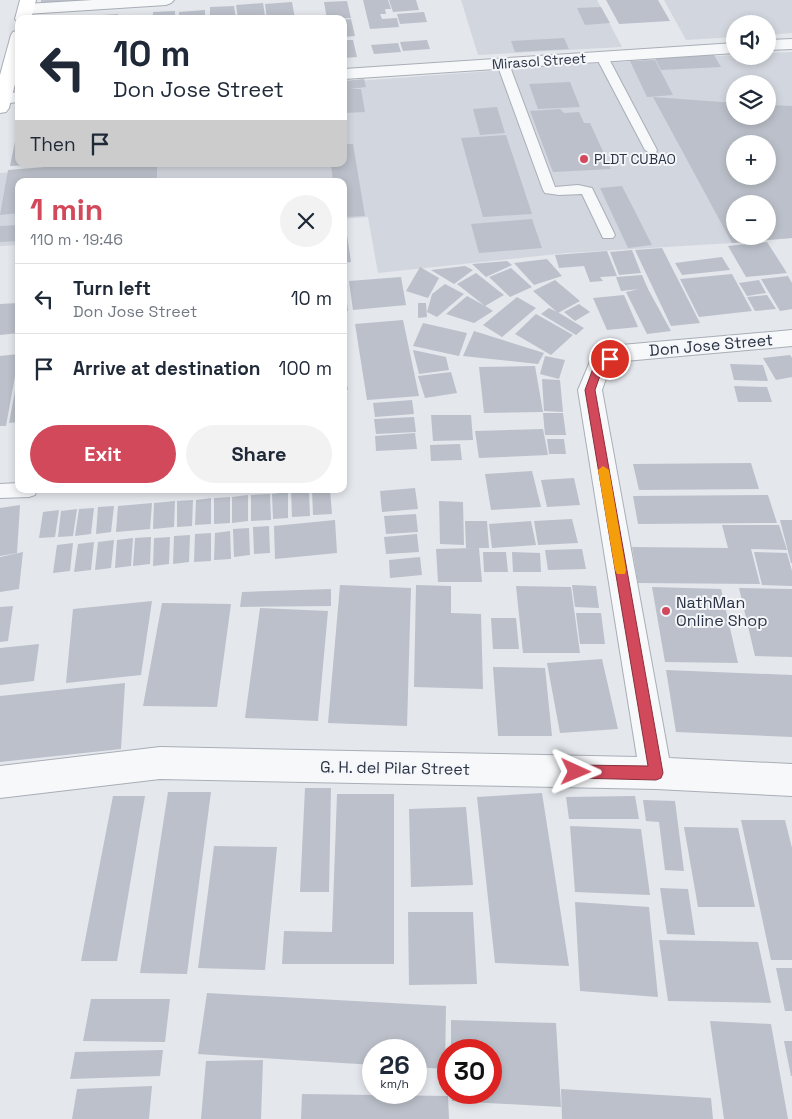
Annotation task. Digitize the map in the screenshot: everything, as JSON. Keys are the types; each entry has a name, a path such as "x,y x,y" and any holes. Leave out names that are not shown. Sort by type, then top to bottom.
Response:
{"main road":[{"path":"7,101 15,57"}],"street":[{"path":"26,9 166,0"},
{"path":"776,45 792,44"},
{"name":"Mirasol Street","path":"347,74 726,49"},
{"name":"Don Jose Street","path":"656,773 590,390 598,365 621,353 792,338"},
{"name":"G. H. del Pilar Street","path":"0,782 160,763 656,773 792,780"}],"lane":[{"path":"602,57 652,150"},
{"path":"503,64 550,190 558,192 577,188 586,191 608,235"},
{"path":"0,491 15,490"}],"shaded area":[{"path":"461,0 597,0 622,47 478,55"},
{"path":"664,0 792,0 792,33 776,34 776,15 726,15 726,38 686,40"},
{"path":"792,52 792,238 776,239 776,195 726,195 726,243 567,253 378,273 368,217 347,219 347,178 15,178 15,245 0,246 0,173 88,167 347,167 347,82 726,56 726,65 776,65 776,53"}],"building":[{"path":"41,0 87,0 87,1 41,5"},
{"path":"363,0 388,0 391,9 385,9 386,14 380,14 382,19 397,18 399,27 370,29"},
{"path":"389,0 416,0 419,10 393,12"},
{"path":"606,0 658,0 670,21 619,24"},
{"path":"347,1 351,18 347,18 347,15 326,15 324,2"},
{"path":"292,2 294,15 266,15 265,4"},
{"path":"263,3 265,15 238,15 236,5"},
{"path":"234,6 235,15 210,15 210,7"},
{"path":"601,7 610,23 585,25 577,8"},
{"path":"205,10 205,15 179,15 179,12"},
{"path":"175,11 175,15 153,15 153,12"},
{"path":"424,12 427,22 400,24 397,14"},
{"path":"351,19 355,36 347,37 347,20"},
{"path":"564,38 569,49 515,52 511,41"},
{"path":"347,40 353,40 357,57 347,58"},
{"path":"427,40 430,49 403,51 400,42"},
{"path":"398,43 401,52 374,54 371,45"},
{"path":"714,55 721,67 661,70 655,58"},
{"path":"655,60 673,95 647,97 630,61"},
{"path":"364,79 366,87 350,89 361,89 365,112 347,113 347,81"},
{"path":"570,82 580,107 538,109 529,84"},
{"path":"653,97 726,102 726,125 776,125 776,105 792,106 792,238 776,239 776,195 726,195 726,232"},
{"path":"497,107 505,133 480,135 473,109"},
{"path":"560,109 564,113 579,112 584,123 590,123 611,169 553,172 530,111"},
{"path":"506,135 532,214 483,217 461,138"},
{"path":"15,142 15,166 10,166"},
{"path":"347,144 353,144 365,216 347,217 347,178 333,178 331,167 347,167"},
{"path":"45,167 157,167 157,178 15,178 15,213 0,215 8,170"},
{"path":"622,186 652,245 628,248 600,188"},
{"path":"532,219 542,248 479,253 471,224"},
{"path":"15,225 15,241 0,242 0,226"},
{"path":"347,235 351,262 347,263"},
{"path":"769,245 787,273 746,277 728,246"},
{"path":"662,248 700,323 671,326 635,250"},
{"path":"632,250 641,273 619,275 610,252"},
{"path":"607,251 617,276 600,277 603,281 590,282 584,266 559,268 555,255"},
{"path":"722,257 730,270 682,275 675,263"},
{"path":"547,259 562,276 534,285 514,263"},
{"path":"507,261 512,265 486,277 472,264"},
{"path":"465,266 473,270 454,284 431,270"},
{"path":"420,267 439,278 428,298 406,291"},
{"path":"511,268 532,287 510,297 489,277"},
{"path":"476,273 504,295 485,306 457,284"},
{"path":"732,274 752,311 699,317 680,279"},
{"path":"642,275 671,331 647,334 626,292 639,289 621,291 616,277"},
{"path":"788,276 792,283 792,309 780,311 761,279"},
{"path":"401,277 406,305 353,310 349,281"},
{"path":"555,280 580,301 558,313 533,291"},
{"path":"759,280 766,293 747,296 739,283"},
{"path":"445,284 464,294 437,317 427,312 432,294"},
{"path":"624,295 638,327 607,330 593,298"},
{"path":"767,295 776,309 755,311 747,297"},
{"path":"467,296 493,311 474,323 446,314"},
{"path":"517,297 536,308 502,337 483,325"},
{"path":"15,303 15,333 0,335 0,304"},
{"path":"418,303 426,303 427,317 418,318"},
{"path":"579,304 590,312 575,321 564,312"},
{"path":"549,308 584,328 576,335 541,314"},
{"path":"536,314 573,335 551,355 515,334"},
{"path":"403,320 419,396 367,400 355,324"},
{"path":"423,323 467,333 459,356 413,346"},
{"path":"474,331 544,353 538,364 463,356"},
{"path":"413,350 446,357 449,370 419,374"},
{"path":"15,354 15,376 6,426 0,426 0,356"},
{"path":"790,355 792,358 792,377 776,380 763,358"},
{"path":"545,356 565,360 559,379 540,374"},
{"path":"730,364 763,365 768,381 734,380"},
{"path":"535,366 543,412 484,413 479,367"},
{"path":"451,372 457,393 425,398 418,376"},
{"path":"542,379 560,380 563,412 544,411"},
{"path":"734,386 767,387 772,402 738,402"},
{"path":"15,391 15,422 9,423"},
{"path":"412,400 414,414 375,417 373,403"},
{"path":"543,413 563,413 566,435 545,435"},
{"path":"431,415 471,415 473,440 433,441"},
{"path":"414,417 416,432 376,434 374,419"},
{"path":"543,429 548,455 479,458 475,431"},
{"path":"415,433 417,449 376,451 375,436"},
{"path":"547,439 564,439 566,454 549,454"},
{"path":"460,444 462,460 431,461 430,445"},
{"path":"751,463 759,489 639,490 633,464"},
{"path":"532,471 541,507 491,510 485,474"},
{"path":"574,478 580,505 547,507 541,480"},
{"path":"415,488 418,509 382,512 380,491"},
{"path":"288,493 288,518 273,519 272,494"},
{"path":"291,493 309,493 310,516 292,517"},
{"path":"312,493 330,493 332,514 313,515"},
{"path":"270,494 271,520 251,521 251,495"},
{"path":"248,495 248,521 232,523 232,497"},
{"path":"768,495 777,523 638,524 633,496"},
{"path":"230,497 230,523 214,524 214,498"},
{"path":"211,498 211,524 195,525 196,500"},
{"path":"193,500 192,526 177,527 177,501"},
{"path":"175,501 174,527 153,529 154,503"},
{"path":"439,501 463,502 464,545 440,544"},
{"path":"152,503 150,529 116,532 118,506"},
{"path":"20,505 17,553 0,556 0,508"},
{"path":"114,506 111,532 96,534 98,507"},
{"path":"94,508 91,534 75,536 79,509"},
{"path":"77,509 73,536 58,537 61,511"},
{"path":"59,510 55,537 39,538 43,512"},
{"path":"416,514 418,532 386,534 384,516"},
{"path":"572,519 578,543 538,545 534,521"},
{"path":"335,520 337,553 275,559 274,526"},
{"path":"780,520 792,520 792,563 791,563"},
{"path":"465,521 487,521 489,548 479,548 482,582 438,582 436,549 474,548 466,548"},
{"path":"531,521 536,545 492,548 489,524"},
{"path":"722,525 779,525 787,550 751,549 760,584 638,583 632,547 728,548"},
{"path":"269,526 270,553 254,554 253,527"},
{"path":"249,528 250,555 234,557 233,529"},
{"path":"230,531 231,559 214,560 215,533"},
{"path":"211,533 211,561 194,562 195,534"},
{"path":"417,534 419,552 386,554 384,537"},
{"path":"190,535 189,562 173,564 174,536"},
{"path":"151,537 150,564 133,566 135,538"},
{"path":"170,537 169,564 153,566 154,538"},
{"path":"133,538 131,566 115,568 117,540"},
{"path":"114,540 111,568 95,570 98,542"},
{"path":"94,542 91,570 74,572 78,544"},
{"path":"73,543 70,571 53,573 57,545"},
{"path":"582,549 586,569 548,570 545,550"},
{"path":"23,552 19,589 0,592 0,557"},
{"path":"483,552 506,552 508,572 484,572"},
{"path":"512,552 540,553 541,572 513,572"},
{"path":"754,552 787,553 792,571 792,586 762,585"},
{"path":"420,557 422,575 390,578 389,560"},
{"path":"340,585 411,588 407,726 328,723"},
{"path":"416,585 451,586 451,613 481,614 483,689 414,687"},
{"path":"572,585 596,586 599,608 575,607"},
{"path":"516,586 571,587 580,653 523,653"},
{"path":"652,587 721,589 738,663 665,662"},
{"path":"739,588 792,589 792,657 755,656"},
{"path":"331,589 331,606 240,607 242,592"},
{"path":"152,601 141,675 66,683 73,609"},
{"path":"162,603 231,604 217,707 143,706"},
{"path":"13,606 8,641 0,642 0,607"},
{"path":"260,608 328,611 318,721 245,718"},
{"path":"576,613 601,613 605,644 580,644"},
{"path":"491,618 516,618 519,649 493,649"},
{"path":"39,644 34,681 0,685 0,648"},
{"path":"602,659 618,729 560,733 547,663"},
{"path":"493,667 545,668 552,736 498,736"},
{"path":"666,670 792,675 792,737 676,732"},
{"path":"125,683 121,749 0,762 0,696"},
{"path":"305,788 331,788 329,892 300,892"},
{"path":"168,792 211,792 187,974 140,973"},
{"path":"542,793 569,966 495,963 477,797"},
{"path":"337,794 394,794 394,964 282,964 284,931 332,932"},
{"path":"113,796 145,796 117,961 81,961"},
{"path":"635,796 639,819 569,819 566,797"},
{"path":"643,800 675,801 684,871 665,870 659,822 646,821"},
{"path":"466,807 473,885 411,887 409,809"},
{"path":"741,820 785,820 792,848 792,960 771,960"},
{"path":"570,826 641,829 650,895 575,892"},
{"path":"684,827 738,828 755,907 698,907"},
{"path":"214,846 277,847 265,970 198,968"},
{"path":"660,888 688,889 695,935 667,934"},
{"path":"575,902 649,907 658,997 580,991"},
{"path":"408,912 473,912 477,984 409,985"},
{"path":"659,940 758,942 771,1003 668,1001"},
{"path":"776,968 792,968 792,1011 785,1011"},
{"path":"207,993 446,1006 445,1039 437,1039 437,1068 427,1068 427,1039 362,1039 362,1064 198,1054"},
{"path":"91,999 170,999 165,1042 83,1041"},
{"path":"451,1020 556,1023 561,1107 502,1104 502,1039 451,1039"},
{"path":"710,1021 771,1024 788,1119 724,1119"},
{"path":"784,1041 792,1041 792,1076 791,1076"},
{"path":"163,1050 160,1076 70,1079 75,1052"},
{"path":"263,1060 261,1119 201,1119 206,1061"},
{"path":"152,1086 149,1119 72,1119 77,1089"},
{"path":"561,1089 711,1098 713,1119 562,1119"},
{"path":"302,1094 362,1095 362,1104 427,1104 427,1096 437,1096 437,1104 448,1104 449,1119 301,1119"}],"slow traffic":[{"path":"603,470 621,570"}],"place":[{"name":"PLDT CUBAO","path":"584,159"},
{"name":"NathMan Online Shop","path":"666,611"}],"route":[{"path":"576,772 656,773 590,390 598,365 610,359"}]}
